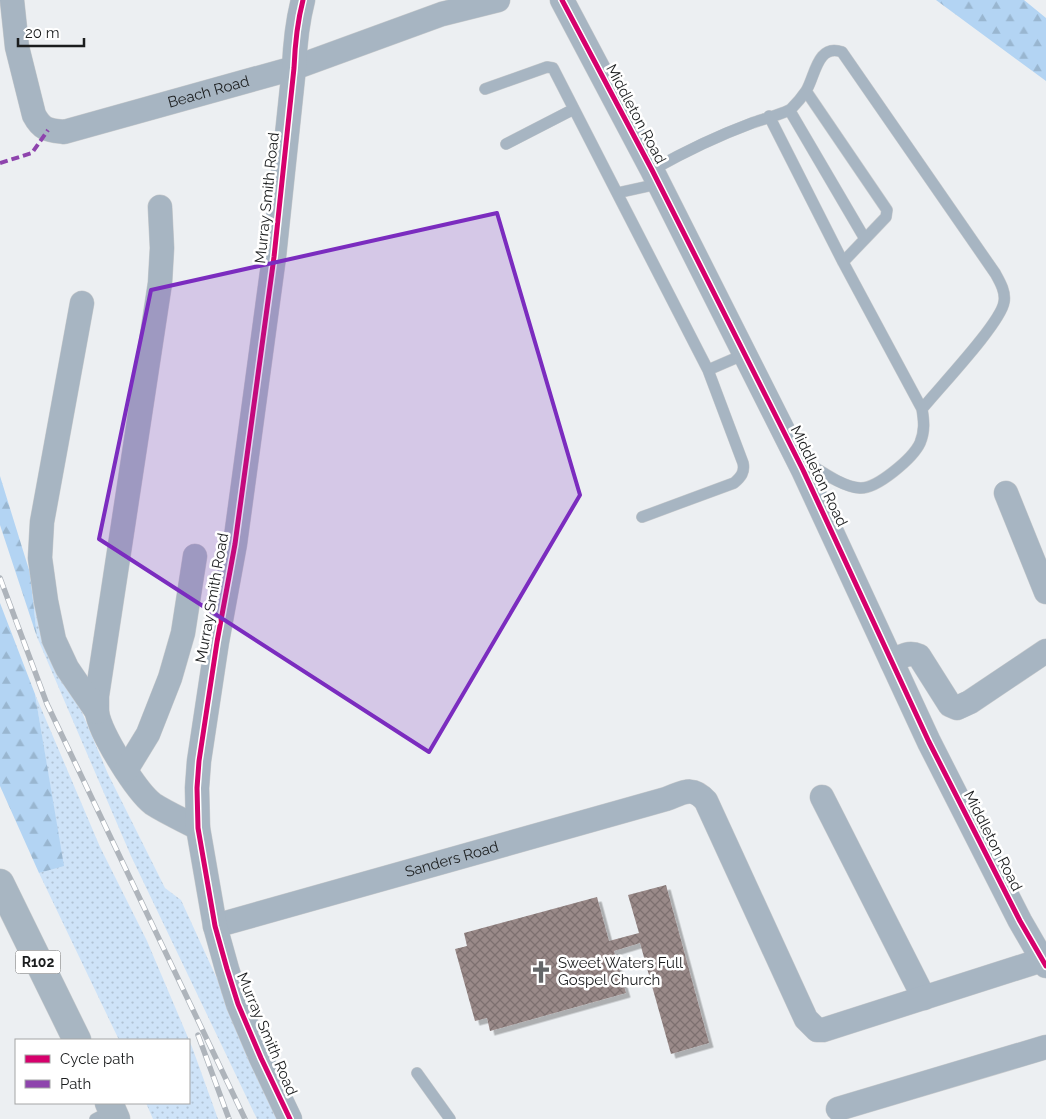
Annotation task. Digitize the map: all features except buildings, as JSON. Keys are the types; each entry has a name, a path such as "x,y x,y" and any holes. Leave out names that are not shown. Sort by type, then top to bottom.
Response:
{"main road":[{"name":"R102","path":"1,887 77,1039"}],"street":[{"name":"Beach Road","path":"12,0 17,47 31,106 39,124 48,130 64,132 294,68 442,14 498,0"},
{"name":"Murray Smith Road","path":"290,1119 260,1058 238,1004 215,926 198,828 197,788 199,761 217,642 235,544 274,257 297,22 303,0"},
{"name":"Middleton Road","path":"562,0 745,354 796,456 929,742 1020,921 1044,963"},
{"path":"97,712 97,696 160,283 162,248 160,207"},
{"path":"82,303 42,522 40,558 54,640 67,668 97,712 104,731 132,781 154,804 198,828"},
{"path":"1006,494 1046,592"},
{"path":"126,770 148,734 170,678 183,633 195,556"},
{"path":"892,662 906,654 919,656 950,705 957,708 970,702 1046,651"},
{"name":"Sanders Road","path":"215,926 689,791 697,792 706,801 806,1019 812,1028 823,1030 924,998"},
{"path":"822,797 924,998 1044,963"},
{"path":"838,1109 1046,1047"}],"lane":[{"path":"617,193 655,177 694,147 769,116 790,111 806,91 822,56 834,49 842,52 990,266 1004,292 1004,303 994,323 922,409"},
{"path":"485,89 547,67 551,67 555,71 708,370 743,463 742,475 734,483 642,517"},
{"path":"806,91 887,210 886,217 843,262"},
{"path":"506,144 574,108"},
{"path":"790,111 864,239"},
{"path":"769,116 843,262 922,409 924,425 919,444 903,465 879,481 861,488 843,484 796,456"},
{"path":"708,370 745,354"},
{"path":"417,1073 450,1119"}],"highlighted area":[{"path":"497,213 580,495 429,752 99,539 151,290"}],"shaded area":[{"path":"30,573 73,691 108,774 165,888 181,900 281,1119 257,1119 131,856 37,637"},
{"path":"35,694 100,847 147,941 189,1039 119,1039 39,873 63,865"},
{"path":"190,1042 218,1119 153,1119 146,1104 190,1104"}],"green space":[{"path":"936,0 1024,0 1046,18 1046,81"},
{"path":"0,476 30,573 37,637 0,525"},
{"path":"0,603 35,694 64,866 39,873 0,786"}],"railway":[{"path":"0,578 47,704 245,1119"},
{"path":"198,1035 229,1119"}],"marked path":[{"path":"0,163 32,153 48,130"}],"cycle path":[{"path":"290,1119 238,1004 227,969 215,926 198,828 197,788 199,761 217,642 235,544 274,257 297,34 303,0"},
{"path":"562,0 652,170 803,470 929,742 1020,921 1046,966"}],"place":[{"name":"Sweet Waters Full Gospel Church","path":"541,972"}]}
